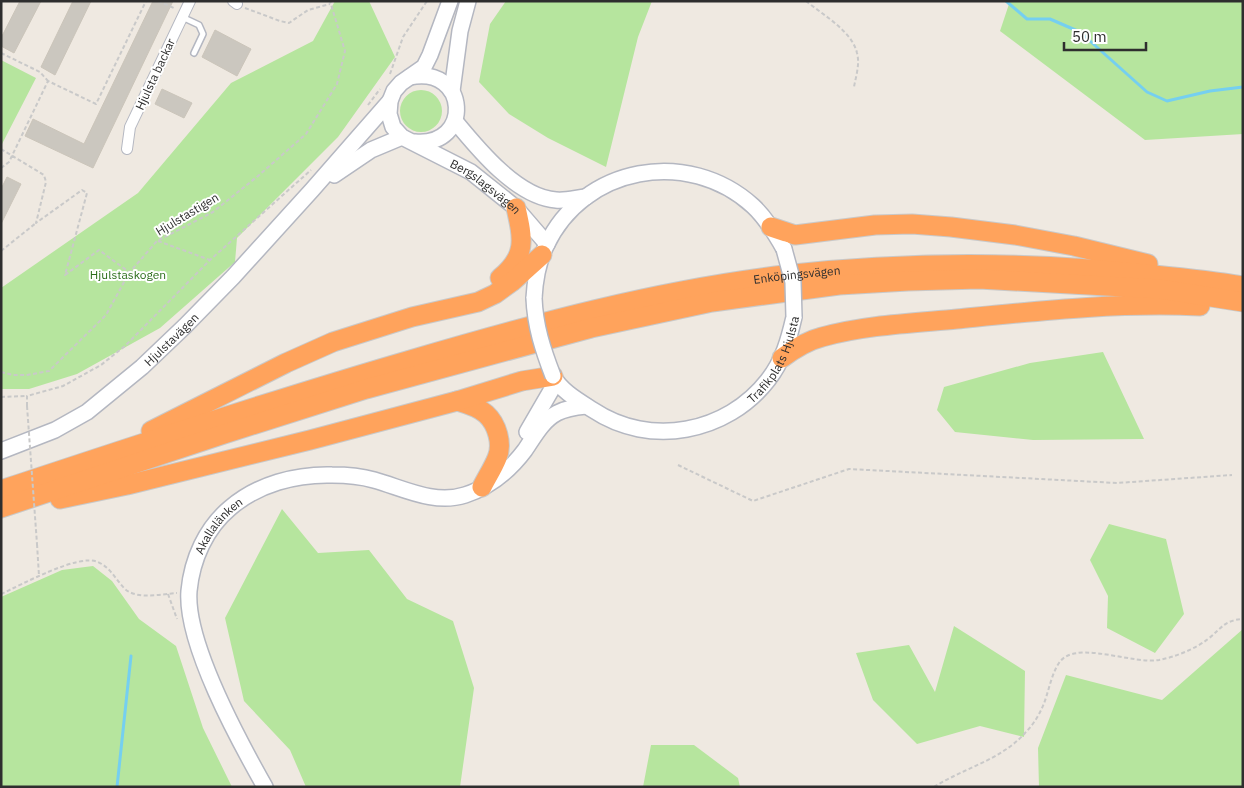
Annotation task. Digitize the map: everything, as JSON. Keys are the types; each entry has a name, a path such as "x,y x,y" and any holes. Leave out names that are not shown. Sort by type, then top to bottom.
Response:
{"highway":[{"path":"449,307 490,286 513,266 518,259 521,246 521,231 516,208"},
{"path":"771,226 796,235 875,226 912,224 960,228 1015,235 1074,246 1234,284"},
{"path":"100,457 286,363 333,342 370,329 449,307 467,305 495,294 513,282 545,249"},
{"name":"Enköpingsvägen","path":"364,382 535,324 613,305 691,290 782,276 884,266 1028,264 1105,269 1234,284"},
{"name":"Enköpingsvägen","path":"364,382 498,352 591,328 712,302 839,285 979,279 1160,289 1243,302"},
{"path":"782,358 803,343 821,337 890,326 1013,313 1121,306 1177,305 1243,308"},
{"path":"1,509 127,485 310,440 457,401 522,381 555,379"},
{"path":"1,490 100,457 364,382"},
{"path":"1,509 224,434 364,382"},
{"path":"457,401 474,406 486,414 495,426 499,442 498,457 482,487"}],"main road":[{"path":"410,77 434,76 444,82 452,91 458,110 456,121 449,132 439,140 426,143 408,140 393,127 389,114 390,101 394,91 401,83 424,67 450,1"},
{"path":"452,91 460,31 468,1"},
{"name":"Hjulstavägen","path":"1,451 55,430 87,412 114,391 185,326 233,277 390,101"},
{"name":"Bergslagsvägen","path":"456,121 472,142 506,177 524,189 543,198 556,200 586,197"},
{"name":"Hjulstavägen","path":"312,190 371,150 408,140"},
{"name":"Bergslagsvägen","path":"408,140 471,172 516,208 545,249"},
{"name":"Trafikplats Hjulsta","path":"654,171 675,171 703,177 736,192 753,205 771,226 784,249 793,282 794,317 782,358 769,379 752,397 734,411 714,422 692,429 670,432 647,431 600,415 586,406 555,379 540,340 535,319 536,276 545,249 564,218 586,197 612,182 631,175 654,171"},
{"name":"Akallalänken","path":"482,487 519,445 548,399 555,379"},
{"name":"Akallalänken","path":"265,787 234,728 213,682 193,625 190,607 190,584 199,551 208,532 225,512 257,490 274,483 302,477 352,476 371,479 423,496 447,498 465,495 505,473 523,453 544,424 556,414 568,409 586,406"}],"street":[{"name":"Hjulsta backar","path":"127,150 130,127 190,1"}],"lane":[{"path":"183,15 199,24 204,34 194,53"}],"path":[{"path":"1,53 40,72 48,81 96,104 146,1"},
{"path":"158,1 183,15"},
{"path":"389,77 403,37 427,1"},
{"path":"806,1 850,36 857,53 858,65 854,87"},
{"path":"235,3 289,23 308,10 330,3"},
{"name":"Hjulstastigen","path":"1,372 13,375 27,375 49,371 106,315 129,273 157,241 213,212 306,134 337,84 345,51 330,3"},
{"path":"1,168 9,162 48,81"},
{"path":"366,107 383,84"},
{"path":"1,149 44,175 46,182 36,222"},
{"path":"1,397 27,396 63,386 101,365 125,346 210,260 316,165"},
{"path":"1,251 36,222 82,190 88,193 65,275 99,250 129,273"},
{"path":"157,241 210,260"},
{"path":"27,396 39,576"},
{"path":"678,465 753,501 849,469 1117,483 1232,475"},
{"path":"1,594 60,566 75,562 97,561 115,574 125,590 136,595 168,594"},
{"path":"934,787 1013,746 1037,718 1043,707 1058,663 1065,657 1075,653 1088,653 1159,660 1194,648 1208,640 1227,622 1243,619"}],"green space":[{"name":"Hjulstaskogen","path":"335,1 369,1 395,57 338,137 237,238 235,262 160,328 77,374 29,389 1,389 1,288 138,193 231,83 313,41"},
{"path":"506,1 652,1 638,37 606,167 548,138 509,114 479,82 490,24"},
{"path":"1010,1 1243,1 1243,134 1145,140 1000,31"},
{"path":"1,60 36,78 2,144 1,143"},
{"path":"417,90 425,90 436,96 442,111 436,126 425,132 417,132 406,126 400,115 400,107 406,96"},
{"path":"1103,352 1144,439 1033,440 955,432 937,410 944,387 1030,363"},
{"path":"282,509 318,553 369,550 407,599 453,621 474,688 460,787 306,787 290,750 244,701 225,618"},
{"path":"1109,524 1166,539 1184,614 1155,653 1107,628 1108,596 1090,560"},
{"path":"93,566 112,581 139,619 176,646 203,728 232,787 1,787 1,597 62,570"},
{"path":"954,626 1025,671 1024,737 980,726 917,744 873,700 856,653 909,645 935,692"},
{"path":"1243,629 1243,787 1039,787 1038,748 1066,675 1162,700"},
{"path":"651,745 694,745 738,778 740,787 643,787"}],"building":[{"path":"20,1 41,1 14,53 1,46 1,38"},
{"path":"73,1 91,1 55,75 41,67"},
{"path":"153,1 173,1 93,168 25,136 33,119 84,144"},
{"path":"215,30 251,49 237,76 202,57"},
{"path":"162,89 192,103 184,118 155,104"},
{"path":"7,177 21,184 1,224 1,189"}],"waterway":[{"path":"1006,1 1027,19 1050,19 1080,32 1147,92 1167,101 1210,91 1243,87"},
{"path":"117,787 131,656"}]}
